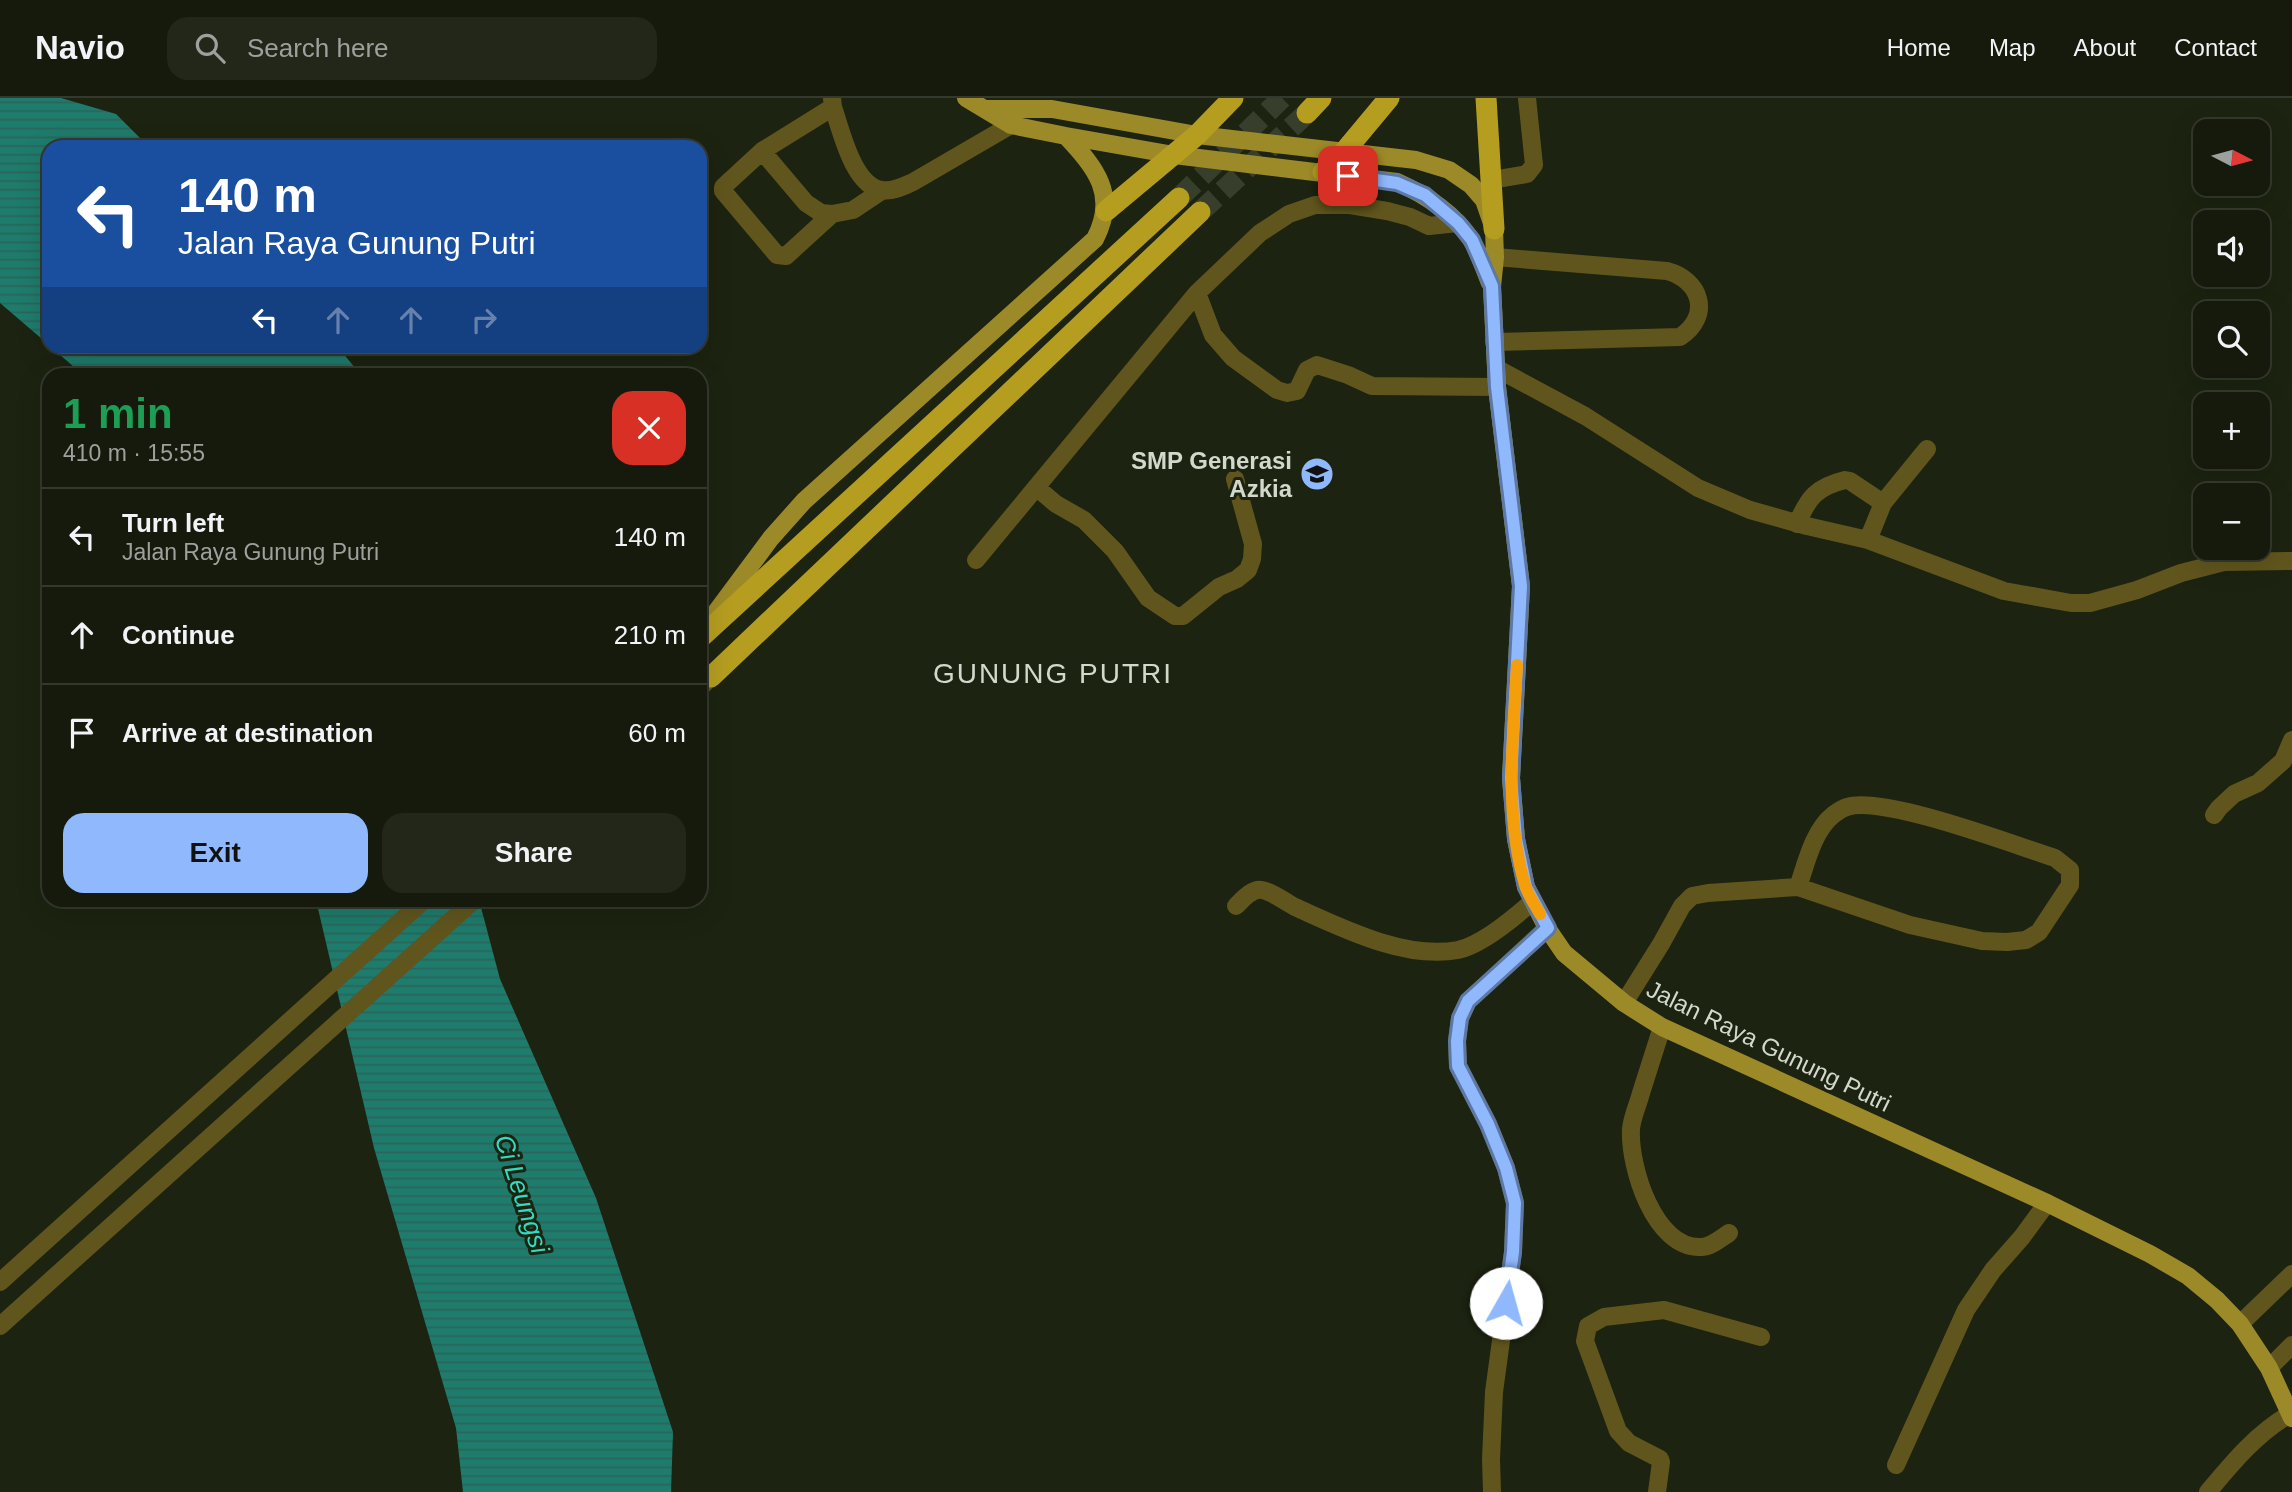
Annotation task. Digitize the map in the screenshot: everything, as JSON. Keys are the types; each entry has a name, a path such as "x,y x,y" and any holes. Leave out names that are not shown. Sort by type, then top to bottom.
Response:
{"highway":[{"path":"1106,211 1197,135 1233,98"},
{"path":"1324,172 1388,98"},
{"path":"1486,98 1494,229"},
{"path":"707,630 1179,198"},
{"path":"707,682 1200,212"}],"main road":[{"path":"966,98 1012,125 1066,136 1174,155 1397,183 1425,195 1458,223 1472,240 1492,286"},
{"path":"986,109 1052,109 1197,135 1416,160 1449,170 1471,185 1484,200 1494,229 1492,286"},
{"path":"707,626 771,538 804,501 1095,239 1106,211 1104,195 1090,162 1066,136"},
{"name":"Jalan Raya Gunung Putri","path":"1492,286 1497,378 1521,586 1511,778 1516,839 1526,887 1564,953 1624,1003 1662,1027 2047,1203 2188,1276 2240,1324 2269,1368 2291,1416"}],"street":[{"path":"1492,180 1527,174 1534,165 1527,98"},
{"path":"832,214 786,256 777,256 723,191 723,187 762,151 833,103 852,163 870,186 883,190 898,189 914,182 982,140 1012,125"},
{"path":"762,151 813,209 821,213 853,210 883,190"},
{"path":"976,560 1197,293 1260,233 1289,214 1315,205 1350,205 1387,211 1429,226 1458,223"},
{"path":"1494,342 1680,337 1689,331 1695,322 1699,304 1694,287 1687,279 1667,271 1495,257"},
{"path":"1197,293 1213,335 1233,358 1277,390 1287,393 1297,391 1307,370 1317,365 1372,386 1497,378 1585,416 1698,488 1750,510 1868,540 2004,591 2071,603 2090,603 2224,562 2292,561"},
{"path":"1868,540 1883,503 1927,449"},
{"path":"1036,487 1056,504 1084,520 1115,551 1148,598 1175,616 1183,616 1219,587 1237,579 1248,570 1253,544 1235,479"},
{"path":"1797,524 1806,502 1812,495 1839,481 1850,481 1883,503"},
{"path":"2214,815 2234,794 2258,783 2284,761 2292,740"},
{"path":"1624,1003 1682,905 1692,896 1708,892 1798,887 1910,925 1982,941 2007,942 2026,940 2039,932 2070,885 2070,870 2055,858 1921,815 1895,808 1848,806 1824,824 1798,887"},
{"path":"1236,906 1255,890 1263,890 1293,906 1377,940 1431,953 1461,950 1503,927 1533,901"},
{"path":"0,1282 416,907"},
{"path":"0,1326 466,907"},
{"path":"1492,1492 1494,1392 1513,1252 1515,1203 1506,1168 1488,1124 1458,1066 1457,1041 1460,1018 1468,1001 1548,928"},
{"path":"1662,1027 1631,1126 1631,1150 1637,1175 1654,1216 1674,1238 1699,1248 1708,1246 1729,1233"},
{"path":"1896,1465 1966,1310 1993,1270 2047,1203"},
{"path":"2240,1324 2292,1274"},
{"path":"1657,1492 1660,1459 1622,1439 1585,1341 1588,1326 1604,1317 1664,1310 1761,1337"},
{"path":"2269,1368 2292,1345"},
{"path":"2208,1492 2242,1451 2269,1426 2291,1416"}],"water":[{"path":"0,98 61,98 116,114 142,140 42,140 42,339 0,303"},
{"path":"59,354 344,354 355,368 75,368"},
{"name":"Ci Leungsi","path":"318,907 481,907 500,979 596,1198 673,1432 671,1492 463,1492 456,1428 374,1148"}],"tunnel":[{"path":"1179,198 1282,98"},
{"path":"1200,212 1307,113"}],"slow traffic":[{"path":"1517,665 1511,778 1516,839 1526,887 1540,914"}],"place":[{"name":"SMP Generasi Azkia","path":"1317,474"}],"district":[{"name":"GUNUNG PUTRI","path":"1053,673"}],"route":[{"path":"1348,176 1397,183 1425,195 1458,223 1472,240 1492,286 1497,387 1521,586 1511,778 1516,839 1526,887 1548,928 1468,1001 1460,1018 1457,1041 1458,1066 1488,1124 1506,1168 1515,1203 1513,1252 1506,1303"}]}
